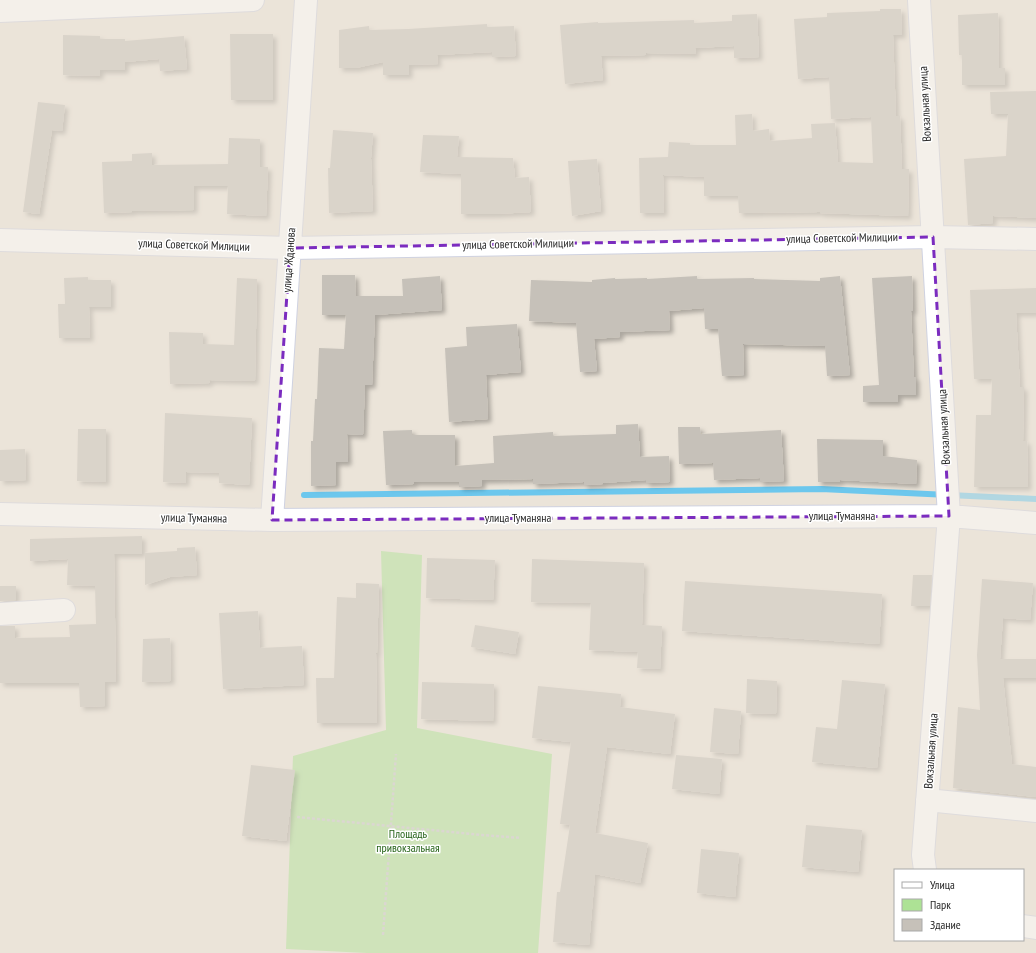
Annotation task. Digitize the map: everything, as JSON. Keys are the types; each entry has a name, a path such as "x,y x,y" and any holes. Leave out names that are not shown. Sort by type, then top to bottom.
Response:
{"street":[{"path":"0,11 253,0"},
{"name":"улица Жданова","path":"272,520 306,0"},
{"name":"Вокзальная улица","path":"919,0 949,516 927,800 924,862"},
{"name":"улица Советской Милиции","path":"0,240 290,248 933,237 1036,239"},
{"name":"улица Туманяна","path":"0,514 272,520 949,516 1036,523"},
{"path":"0,614 64,610"},
{"path":"927,800 1036,810"},
{"path":"1024,926 1036,928"}],"path":[{"path":"383,935 396,754"},
{"path":"297,817 391,827 522,838"}],"highlighted area":[{"path":"933,237 949,516 272,520 290,248"}],"green space":[{"name":"Площадь привокзальная","path":"381,551 422,555 417,728 552,754 538,953 367,953 286,949 293,756 386,730"}],"building":[{"path":"880,9 901,9 902,35 893,35 896,116 900,116 902,169 909,169 908,216 820,212 739,213 738,196 704,196 704,177 663,175 664,213 640,213 639,158 668,157 669,142 690,143 690,145 736,145 735,115 752,114 753,131 769,129 770,141 812,138 811,124 835,123 838,162 873,163 871,117 831,119 829,77 798,79 794,19 827,17 827,13 880,11"},
{"path":"998,13 999,68 1005,68 1005,85 962,85 962,55 959,55 958,15"},
{"path":"757,14 759,57 734,58 734,46 695,48 696,54 646,53 646,55 601,56 603,80 565,84 560,25 598,22 694,20 694,23 732,21 732,15"},
{"path":"487,24 487,27 514,26 516,56 492,57 492,52 437,55 438,64 409,65 409,75 383,75 383,62 356,68 339,68 339,30 369,26 369,30"},
{"path":"230,34 273,34 273,100 231,100"},
{"path":"63,35 100,36 100,39 125,39 125,41 184,36 187,69 160,71 159,59 125,62 125,70 100,70 100,76 63,75"},
{"path":"1036,91 1036,218 993,216 993,223 968,225 964,159 1006,156 1008,114 991,114 990,92"},
{"path":"38,102 65,105 62,131 52,130 39,214 23,212"},
{"path":"333,130 373,133 371,158 373,211 329,213 328,168 330,168"},
{"path":"423,135 459,136 457,157 513,158 515,178 529,177 531,212 461,214 461,174 420,172"},
{"path":"229,138 260,139 260,167 268,167 266,216 227,214 228,186 194,186 194,210 104,213 102,162 132,161 132,154 152,153 152,165 228,164"},
{"path":"597,159 601,211 572,216 568,161"},
{"path":"322,275 355,275 356,296 403,296 402,279 440,276 442,310 375,315 372,385 365,385 363,435 347,434 348,462 336,462 336,485 311,486 311,441 313,441 315,399 317,399 319,348 344,349 346,315 322,315"},
{"path":"697,276 697,279 754,278 820,281 820,278 840,276 850,375 827,376 825,346 743,344 744,375 722,376 718,329 705,329 704,308 669,311 670,330 620,332 620,337 594,339 597,371 580,372 576,323 529,321 531,280 592,282 592,280 615,278 647,279"},
{"path":"912,276 913,311 911,311 916,395 898,395 898,402 863,402 863,386 879,385 872,278"},
{"path":"88,277 88,280 111,280 111,307 89,307 90,338 59,338 58,304 65,304 64,278"},
{"path":"237,278 257,279 255,381 209,380 210,383 170,384 169,332 203,333 203,344 234,345"},
{"path":"1036,288 1036,313 1016,313 1020,387 1024,387 1023,441 1027,441 1028,487 974,487 976,415 991,415 992,379 974,379 970,290"},
{"path":"517,324 521,372 486,375 488,419 449,422 445,348 467,346 466,327"},
{"path":"165,413 252,418 249,485 219,483 219,473 186,472 186,483 163,482"},
{"path":"638,424 640,457 669,456 670,482 646,483 646,480 584,485 584,482 533,484 533,479 482,480 482,486 459,487 459,482 414,482 414,484 386,485 383,431 412,430 412,435 455,435 455,466 494,463 493,436 553,432 553,436 616,434 616,425"},
{"path":"678,427 700,427 701,434 781,430 784,481 760,482 760,478 714,480 713,463 679,464"},
{"path":"78,429 106,429 106,482 77,481"},
{"path":"817,439 883,440 883,456 917,460 916,484 840,480 840,482 818,482"},
{"path":"25,449 26,480 0,481 0,450"},
{"path":"142,536 142,554 114,554 116,682 105,682 105,706 80,707 79,683 0,683 0,626 15,626 15,638 70,637 69,625 96,624 95,586 67,585 68,559 30,561 30,539"},
{"path":"195,547 197,575 170,577 145,585 145,553 177,551 177,548"},
{"path":"427,558 495,560 493,600 426,598"},
{"path":"532,559 644,563 642,625 662,626 660,669 637,668 638,652 589,650 591,603 531,602"},
{"path":"913,575 932,575 930,606 911,606"},
{"path":"982,579 1033,583 1030,620 1003,618 1000,659 1036,659 1036,678 1003,678 1012,764 1036,767 1036,797 953,788 958,707 980,710 977,655"},
{"path":"685,581 882,594 879,644 682,631"},
{"path":"356,583 379,584 376,653 377,723 317,723 316,678 334,678 337,597 356,598"},
{"path":"0,586 16,586 16,600 0,601"},
{"path":"258,611 260,648 302,646 304,685 223,689 219,613"},
{"path":"475,625 519,632 515,654 471,647"},
{"path":"170,638 171,681 142,682 143,639"},
{"path":"747,679 777,681 776,714 746,713"},
{"path":"842,680 885,684 877,768 812,762 816,727 837,729"},
{"path":"422,682 494,684 493,721 421,719"},
{"path":"538,686 621,694 620,707 675,714 670,754 607,747 595,833 648,843 640,883 595,874 589,945 553,942 557,892 560,892 570,825 560,824 571,742 532,738"},
{"path":"714,708 741,711 738,754 710,752"},
{"path":"676,755 722,759 719,794 672,789"},
{"path":"251,765 295,770 286,841 242,836"},
{"path":"806,825 862,830 858,872 802,867"},
{"path":"701,849 739,853 735,897 697,893"}],"waterway":[{"path":"304,495 821,489 1036,499"}]}
